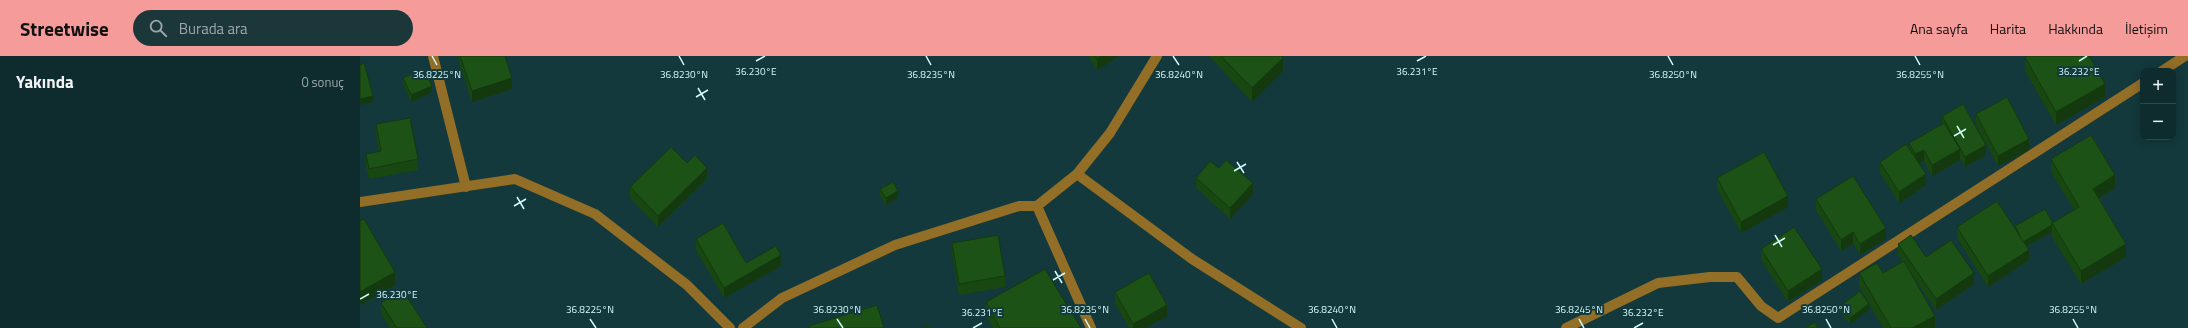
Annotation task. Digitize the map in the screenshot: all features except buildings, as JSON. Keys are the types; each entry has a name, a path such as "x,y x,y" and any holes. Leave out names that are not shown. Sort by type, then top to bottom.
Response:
{"street":[{"path":"434,56 466,187"},
{"path":"743,328 782,298 894,245 1019,206 1037,206 1077,174 1110,133 1157,56"},
{"path":"2167,68 2185,56"},
{"path":"1566,328 1658,283 1710,277 1737,277 1761,306 1778,318 2140,85"},
{"path":"1077,174 1192,259 1300,328"},
{"path":"360,202 515,179 595,214 687,285 730,328"},
{"path":"1037,206 1091,328"}]}
